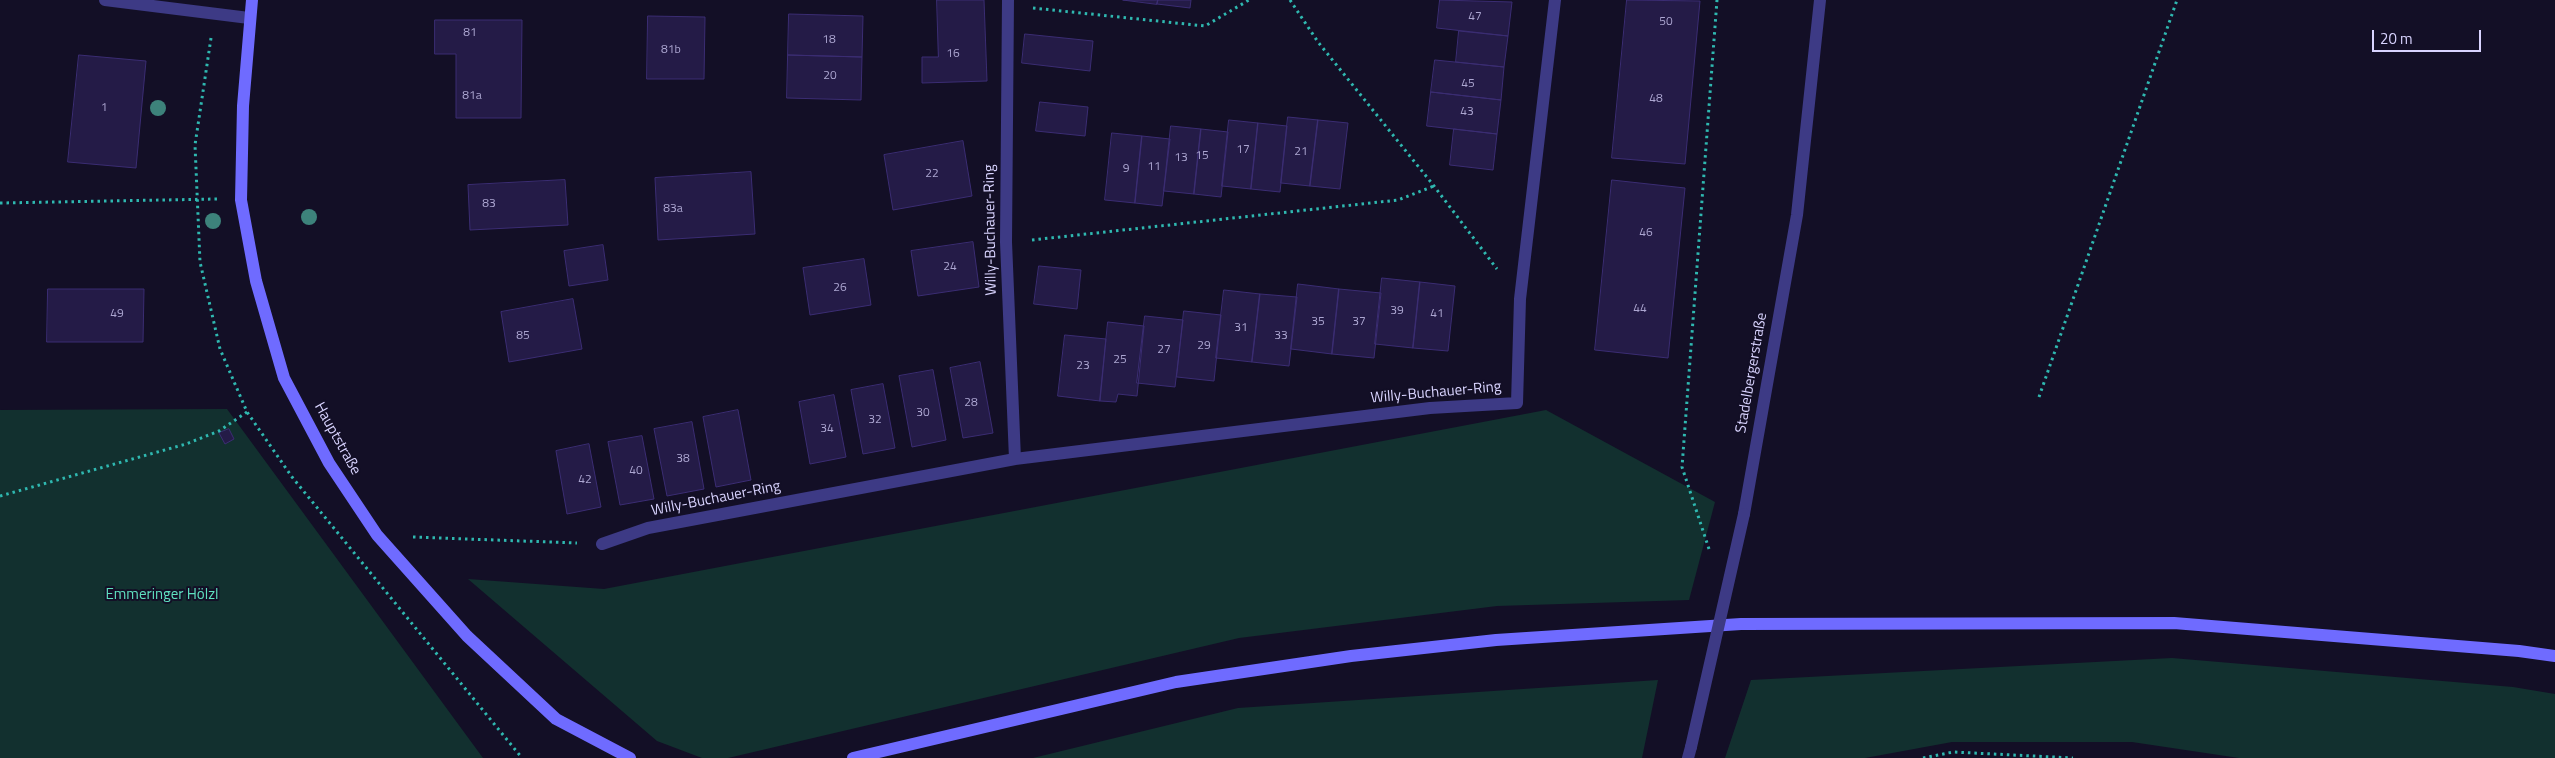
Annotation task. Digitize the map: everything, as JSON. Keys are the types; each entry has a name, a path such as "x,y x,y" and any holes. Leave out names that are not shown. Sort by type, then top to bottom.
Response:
{"street":[{"path":"105,0 249,18"},
{"name":"Hauptstraße","path":"252,0 243,106 241,200 256,281 284,378 329,463 377,535 466,636 556,719 630,758"},
{"name":"Willy-Buchauer-Ring","path":"602,544 648,528 1015,459 1430,408 1518,403 1520,299 1555,0"},
{"name":"Stadelbergerstraße","path":"1690,752 1744,514 1797,215 1820,0"},
{"name":"Willy-Buchauer-Ring","path":"1008,2 1006,242 1015,459"},
{"path":"853,758 1176,682 1351,656 1496,640 1741,624 2174,623 2519,650 2555,656"}],"path":[{"path":"1008,2 1205,26 1249,0"},
{"path":"1291,0 1318,42 1434,186 1520,299"},
{"path":"1710,550 1682,467 1717,0"},
{"path":"2039,397 2177,0"},
{"path":"1006,242 1398,200 1434,186"},
{"path":"0,203 140,201 197,197 241,200"},
{"path":"0,496 186,444 219,431 247,412"},
{"path":"377,535 602,544"},
{"path":"1923,758 1953,752 2073,758"}],"green space":[{"name":"Emmeringer Hölzl","path":"227,409 483,758 0,758 0,410"},
{"path":"1546,410 1715,502 1689,600 1497,606 1239,638 728,758 702,758 657,741 468,579 604,589"},
{"path":"2172,658 2513,687 2555,694 2555,758 2239,758 2132,742 1952,742 1865,758 1725,758 1751,680"},
{"path":"1658,680 1642,758 1033,758 1238,708"}],"building":[{"path":"937,0 984,0 987,81 922,83 922,57 938,57"},
{"path":"1123,0 1158,0 1157,4"},
{"path":"1158,0 1191,0 1190,8 1157,4"},
{"path":"1440,0 1512,2 1508,36 1437,28"},
{"path":"1627,0 1700,1 1685,164 1612,158"},
{"path":"789,14 863,16 862,57 788,55"},
{"path":"648,16 705,17 704,79 647,79"},
{"path":"435,20 522,20 521,118 456,118 456,54 435,54"},
{"path":"1459,31 1508,36 1504,67 1456,62"},
{"path":"1025,34 1093,41 1090,71 1022,63"},
{"path":"79,55 146,61 136,168 68,162"},
{"path":"788,55 862,57 861,100 787,98"},
{"path":"1435,60 1504,67 1501,100 1431,92"},
{"path":"1431,92 1501,100 1497,134 1427,126"},
{"path":"1040,102 1088,107 1085,136 1036,131"},
{"path":"1288,117 1318,120 1310,186 1281,183"},
{"path":"1229,120 1258,123 1251,189 1222,186"},
{"path":"1318,120 1348,123 1340,189 1310,186"},
{"path":"1258,123 1287,126 1280,192 1251,189"},
{"path":"1171,126 1201,129 1194,194 1164,191"},
{"path":"1201,129 1228,132 1221,197 1194,194"},
{"path":"1454,129 1497,134 1493,170 1450,165"},
{"path":"1112,133 1142,136 1135,203 1105,200"},
{"path":"1142,136 1170,139 1162,206 1135,203"},
{"path":"963,141 972,196 893,210 884,155"},
{"path":"751,172 755,234 658,240 655,178"},
{"path":"565,180 568,225 470,230 468,185"},
{"path":"1612,180 1685,188 1668,358 1595,350"},
{"path":"973,242 979,287 918,296 911,251"},
{"path":"603,245 608,280 569,286 564,251"},
{"path":"864,259 871,305 810,315 803,268"},
{"path":"1039,266 1081,270 1077,309 1034,304"},
{"path":"1382,278 1420,282 1413,348 1375,344"},
{"path":"1420,282 1455,286 1448,351 1413,348"},
{"path":"1298,284 1339,289 1332,354 1291,349"},
{"path":"48,289 144,289 143,342 47,342"},
{"path":"1339,289 1381,293 1374,358 1332,354"},
{"path":"1224,290 1260,294 1252,362 1216,358"},
{"path":"1260,294 1297,297 1289,366 1252,362"},
{"path":"573,299 582,349 509,362 501,312"},
{"path":"1184,311 1221,315 1214,381 1177,377"},
{"path":"1145,316 1183,320 1175,387 1137,383"},
{"path":"1108,322 1144,326 1137,396 1118,394 1116,402 1100,401"},
{"path":"1065,335 1106,339 1100,401 1058,396"},
{"path":"980,362 993,433 963,438 950,368"},
{"path":"933,370 946,440 912,447 899,376"},
{"path":"883,384 895,448 863,454 851,390"},
{"path":"834,395 846,457 810,464 799,402"},
{"path":"738,410 751,480 716,487 703,417"},
{"path":"692,422 704,489 667,496 654,429"},
{"path":"229,429 234,439 225,444 219,433"},
{"path":"642,436 654,499 620,505 608,442"},
{"path":"589,444 601,507 567,514 556,451"}]}
